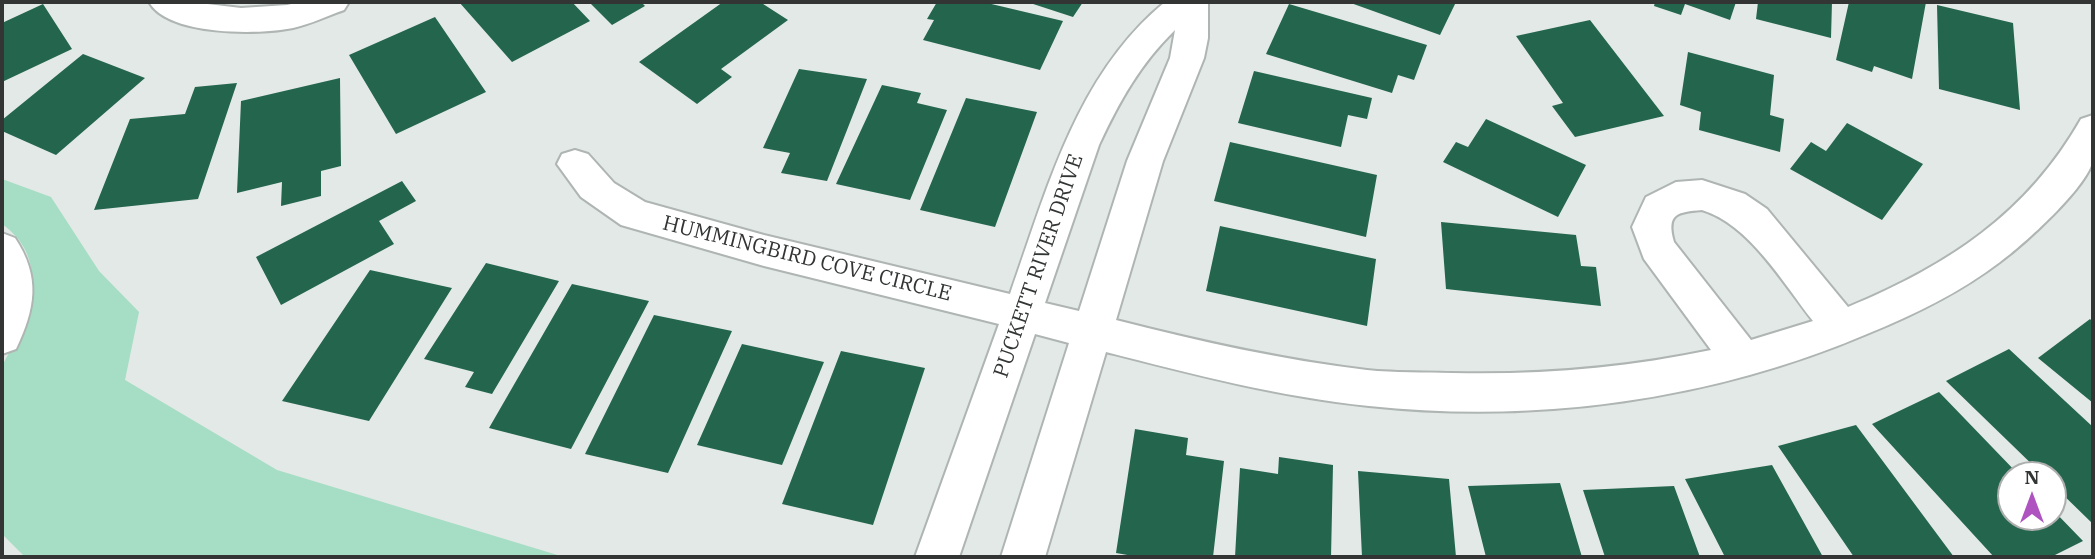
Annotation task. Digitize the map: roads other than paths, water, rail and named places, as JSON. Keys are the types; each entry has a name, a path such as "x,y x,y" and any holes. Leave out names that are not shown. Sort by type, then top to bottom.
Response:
{"street":[{"path":"164,2 172,8 225,20 289,17 333,2"},
{"name":"PUCKETT RIVER DRIVE","path":"1023,557 1081,145 1109,86 1128,56 1154,26 1185,2"},
{"name":"PUCKETT RIVER DRIVE","path":"937,557 1058,322 1145,161 1187,58 1191,38 1192,2"},
{"name":"HUMMINGBIRD COVE CIRCLE","path":"575,164 592,188 610,202 634,214 1058,322 1256,370 1372,388 1513,394 1655,382 1743,361 1842,328 1929,289 1978,259 2014,230 2072,166 2093,129"},
{"path":"1743,361 1657,248 1651,227 1659,208 1676,197 1702,195 1732,204 1754,220 1842,328"},
{"path":"2,249 11,261 15,297 2,337"}]}
